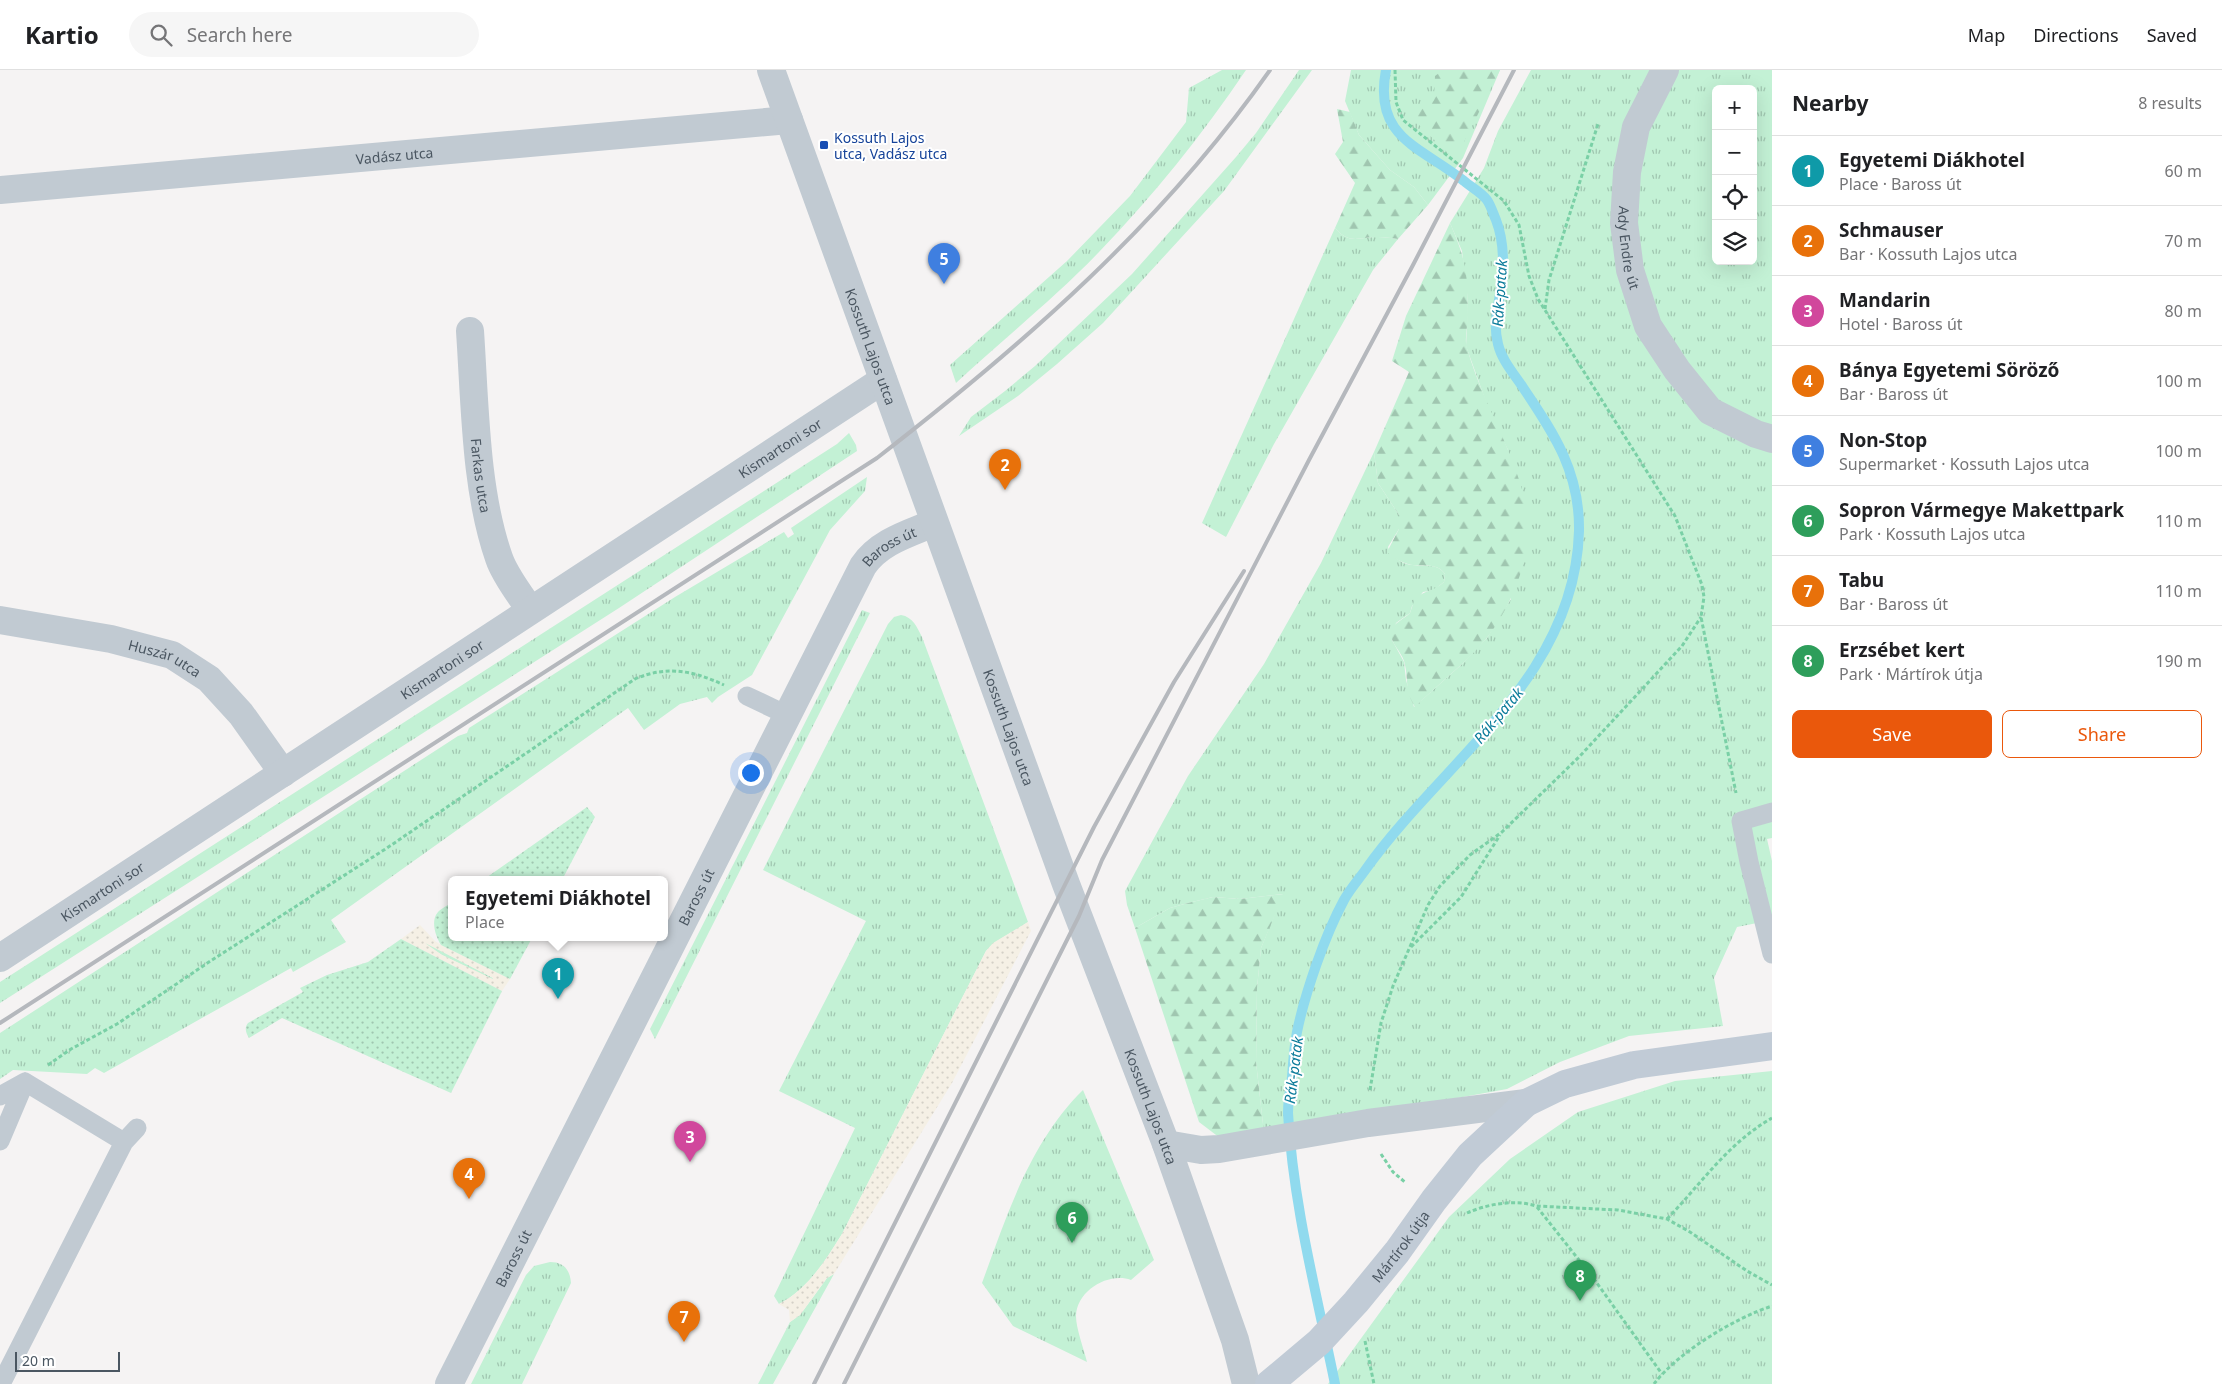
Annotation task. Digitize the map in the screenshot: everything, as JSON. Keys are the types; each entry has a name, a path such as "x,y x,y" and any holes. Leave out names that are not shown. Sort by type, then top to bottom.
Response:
{"main road":[{"name":"Mártírok útja","path":"1269,1384 1320,1342 1397,1252 1434,1200 1470,1156 1526,1103 1565,1084 1634,1065 1772,1046"}],"street":[{"name":"Kossuth Lajos utca","path":"771,70 1066,884 1166,1144 1235,1340 1246,1384"},
{"name":"Ady Endre út","path":"1665,70 1636,127 1626,172 1624,223 1629,261 1648,326 1677,370 1710,411 1756,434 1772,439"},
{"name":"Vadász utca","path":"0,190 789,120"},
{"name":"Farkas utca","path":"470,331 480,464 490,525 499,560 530,610"},
{"name":"Kismartoni sor","path":"0,958 883,380"},
{"path":"1710,411 1762,424 1772,423"},
{"name":"Baross út","path":"449,1384 867,560 886,544 934,524"},
{"name":"Huszár utca","path":"0,620 111,639 172,655 209,679 241,714 283,773"},
{"name":"Mártírok útja","path":"1166,1144 1200,1150 1219,1149 1368,1123 1526,1103"}],"lane":[{"path":"747,696 787,715"},
{"path":"1772,812 1741,821 1749,862 1772,954"},
{"path":"0,1096 26,1082"},
{"path":"0,1141 26,1082"},
{"path":"26,1082 124,1142"},
{"path":"1,1384 124,1142 137,1128"}],"path":[{"path":"1395,70 1396,102 1403,120 1504,202 1514,216 1518,225 1532,288 1675,516 1702,585 1704,597 1702,617 1741,821"},
{"path":"1545,310 1549,280 1598,124"},
{"path":"1370,1097 1381,1023 1393,986 1428,905 1440,886 1470,855 1502,832 1580,756 1682,646 1702,617"},
{"path":"26,1082 63,1054 117,1024 212,960 387,848 635,679 662,670 684,671 710,678 747,696"},
{"path":"1408,950 1460,897 1502,832"},
{"path":"1667,1219 1693,1192 1721,1157 1748,1134 1772,1118"},
{"path":"1379,1150 1393,1172 1434,1200"},
{"path":"1462,1215 1476,1209 1495,1205 1526,1203 1536,1206 1618,1210 1667,1219 1772,1285"},
{"path":"1536,1206 1594,1279 1662,1374"},
{"path":"1654,1384 1662,1374 1723,1329 1749,1314 1772,1306"},
{"path":"1364,1336 1374,1384"}],"green space":[{"path":"1222,70 1246,70 1212,118 1158,187 1082,269 956,383 950,365 1067,261 1130,196 1186,122 1189,88"},
{"path":"1299,70 1312,70 1224,191 1103,323 1018,396 959,436 971,417 1035,366 1132,274 1256,133"},
{"path":"1351,70 1500,70 1463,158 1428,205 1414,187 1390,170 1359,135 1345,101"},
{"path":"1443,70 1500,70 1455,160 1413,119 1420,108 1434,100 1435,76"},
{"path":"1531,70 1772,70 1772,838 1767,839 1772,861 1772,920 1737,927 1714,978 1723,1026 1629,1036 1560,1062 1507,1089 1264,1133 1256,1062 1257,988 1261,948 1283,894 1240,899 1213,897 1170,908 1135,928 1127,905 1125,891 1188,776 1264,664 1321,563 1374,452 1378,483 1399,515 1399,529 1388,547 1390,554 1412,565 1433,566 1445,574 1444,582 1434,590 1423,592 1412,606 1410,613 1396,623 1392,640 1404,662 1406,680 1414,707 1461,665 1487,638 1511,599 1508,450 1490,413 1466,346 1468,301 1462,251 1450,223 1484,168 1498,131"},
{"path":"1337,109 1350,112 1359,135 1390,170 1414,187 1428,205 1398,239 1378,237 1355,239 1345,237 1335,228 1355,183 1335,154 1343,142"},
{"path":"1450,223 1460,247 1467,278 1468,315 1466,344 1481,387 1519,479 1527,510 1527,545 1515,588 1494,628 1469,657 1415,707 1409,695 1403,657 1392,640 1391,632 1396,624 1410,613 1415,598 1444,582 1445,574 1433,566 1406,563 1387,552 1399,529 1399,515 1378,483 1374,452 1409,372 1392,361 1406,316"},
{"path":"1335,228 1345,237 1355,239 1386,237 1398,239 1373,270 1274,444 1226,537 1202,523"},
{"path":"849,433 856,445 857,451 619,608 0,1003 0,982 837,444"},
{"path":"867,477 865,491 830,530 752,675 712,703 707,697 680,704 644,730 628,708 331,920 346,942 293,972 291,968 104,1073 95,1068 87,1074 13,1070 0,1079 0,1033 458,736 467,733 469,728 675,597 784,532 788,538 794,534 791,528"},
{"path":"862,610 870,613 655,1039 650,1029"},
{"path":"901,615 912,620 922,637 1028,922 994,943 986,951 842,1234 815,1274 799,1291 779,1304 774,1296 855,1128 779,1091 866,921 763,870 888,624 894,617"},
{"path":"587,807 595,817 564,876 489,876"},
{"path":"1284,894 1261,948 1257,988 1256,1062 1264,1133 1220,1138 1199,1122 1135,928 1170,908 1213,897 1240,899"},
{"path":"448,905 448,941 530,941 510,979 441,945 434,924 438,912"},
{"path":"401,939 502,991 451,1093 282,1018 249,1038 246,1030 248,1023 303,992 300,988 327,975 368,962"},
{"path":"425,942 493,978 492,980 442,955 426,945"},
{"path":"1772,1071 1772,1384 1328,1384 1449,1217 1510,1159 1578,1112 1675,1081"},
{"path":"1083,1090 1154,1260 1131,1280 1122,1278 1104,1281 1088,1291 1082,1298 1078,1307 1076,1321 1087,1362 1013,1326 982,1283 1011,1206 1034,1156 1064,1110"},
{"path":"550,1262 559,1263 565,1267 571,1283 522,1384 471,1384 526,1275 534,1266"},
{"path":"834,1274 773,1384 758,1384 790,1322 800,1315 827,1278"}],"sand":[{"path":"1028,922 1031,931 952,1083 834,1274 827,1278 800,1315 790,1322 789,1310 779,1304 799,1291 815,1274 842,1234 986,951 993,943"},
{"path":"420,925 441,945 510,979 502,991 401,939","holes":["425,943 493,978 442,955"]}],"waterway":[{"name":"Rák-patak","path":"1335,1384 1300,1216 1288,1113 1295,1043 1305,1000 1316,964 1337,914 1349,892 1397,829 1500,715 1530,674 1555,631 1572,583 1579,531 1575,491 1564,456 1546,422 1506,362 1498,344 1496,322 1502,280 1503,250 1492,210 1482,194 1417,148 1393,126 1387,111 1384,93 1386,70"}],"railway":[{"path":"0,1023 877,458 985,371 1088,279 1184,180 1270,70"},
{"path":"844,1384 1079,916 1102,860 1514,70"},
{"path":"814,1384 1094,827 1174,682 1244,571"}],"place":[{"name":"Kossuth Lajos utca, Vadász utca","path":"824,145"},
{"name":"Non-Stop","path":"944,284"},
{"name":"Schmauser","path":"1005,490"},
{"name":"Egyetemi Diákhotel","path":"558,999"},
{"name":"Mandarin","path":"690,1162"},
{"name":"Bánya Egyetemi Söröző","path":"469,1199"},
{"name":"Sopron Vármegye Makettpark","path":"1072,1243"},
{"name":"Erzsébet kert","path":"1580,1301"},
{"name":"Tabu","path":"684,1342"}]}
